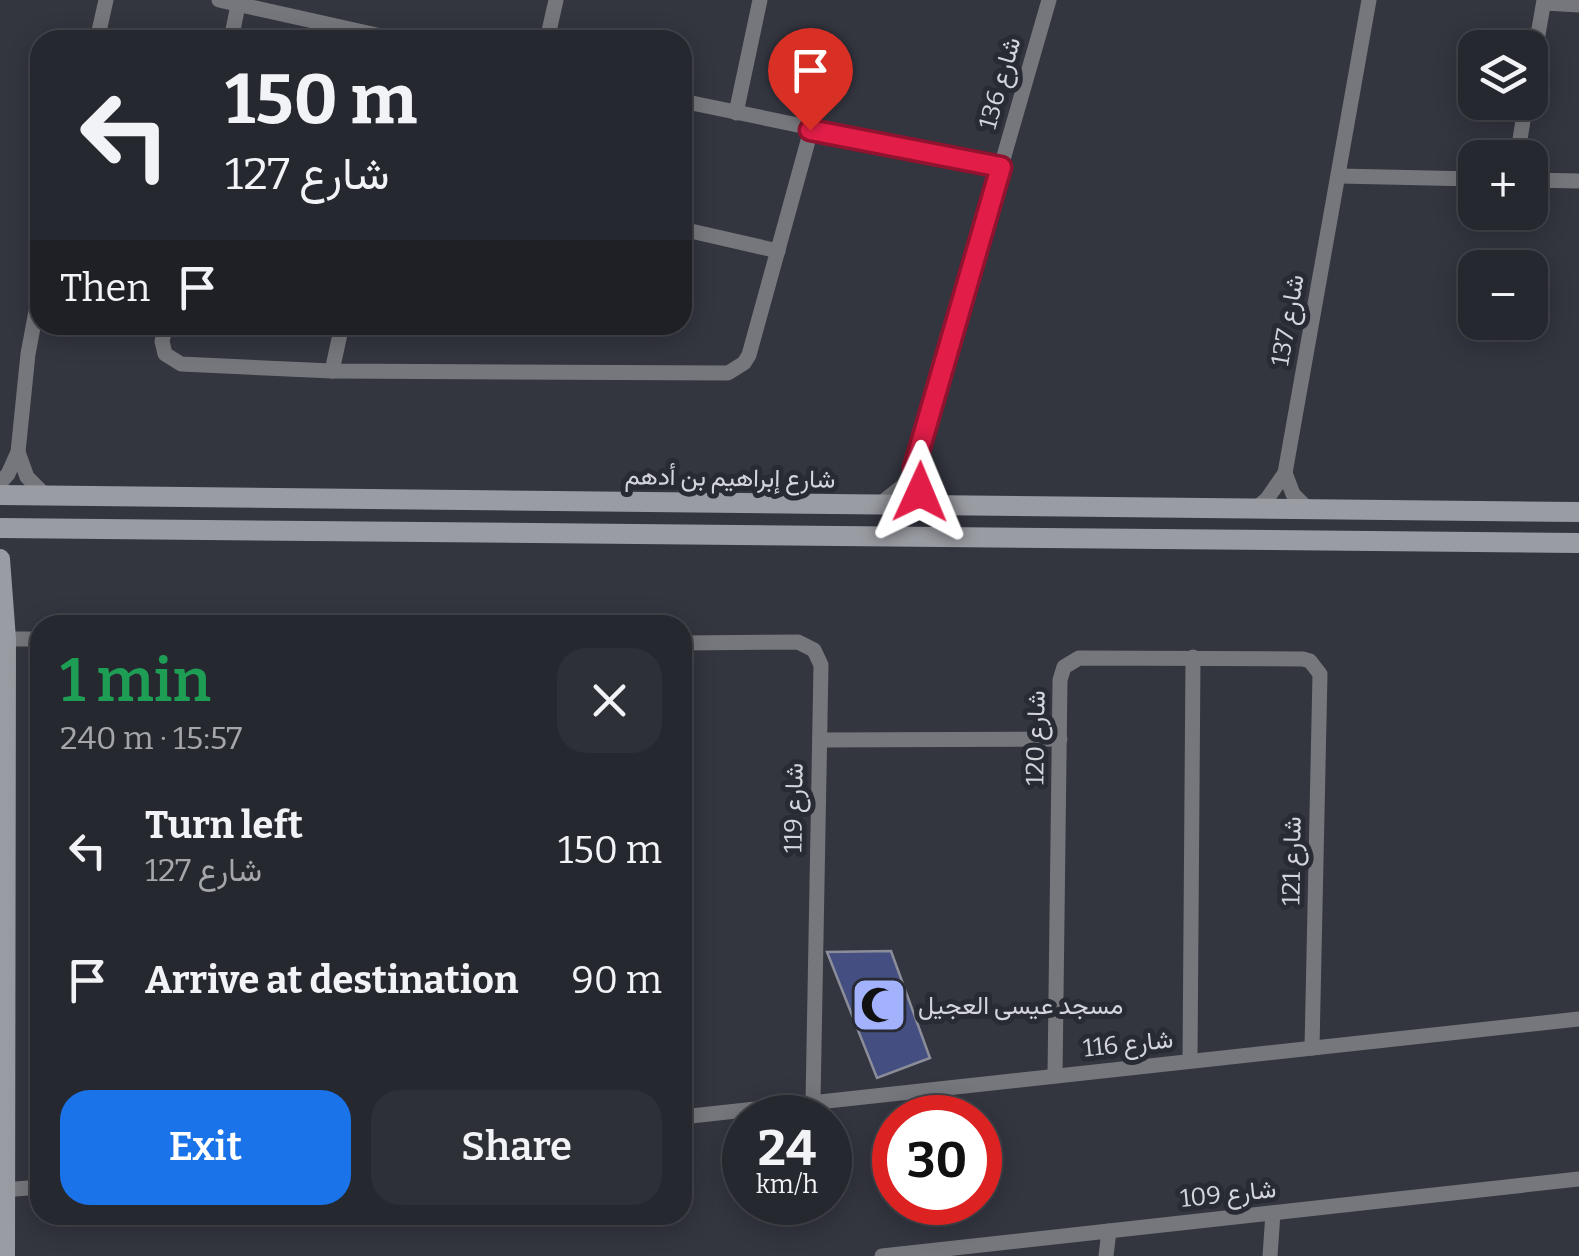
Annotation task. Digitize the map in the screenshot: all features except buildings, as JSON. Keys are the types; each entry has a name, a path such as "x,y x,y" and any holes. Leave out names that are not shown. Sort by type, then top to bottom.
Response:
{"street":[{"path":"99,30 106,0"},
{"path":"219,0 285,8 363,30"},
{"path":"549,30 556,0"},
{"path":"736,113 760,0"},
{"name":"شارع 136","path":"880,504 904,486 914,468 1048,0"},
{"name":"شارع 137","path":"1285,473 1369,0"},
{"path":"1539,30 1544,1 1579,5"},
{"path":"232,30 238,5"},
{"path":"692,103 1001,167"},
{"path":"164,335 162,348 175,363 332,371 728,373 749,355 810,130"},
{"path":"1338,176 1458,179"},
{"path":"1548,180 1579,181"},
{"path":"692,232 778,251"},
{"path":"0,484 18,452 32,335"},
{"path":"332,371 340,335"},
{"path":"18,452 27,476 46,496"},
{"path":"914,468 916,485 932,504"},
{"path":"1254,509 1267,499 1285,473"},
{"path":"1285,473 1293,494 1308,509"},
{"name":"شارع إبراهيم بن أدهم","path":"0,495 1579,512"},
{"path":"430,499 440,514 431,534"},
{"path":"480,499 472,505 469,520 482,534"},
{"path":"0,528 1579,543"},
{"path":"5,1256 2,885 6,639 1,561 34,528"},
{"path":"6,639 30,639"},
{"name":"شارع 119","path":"692,643 798,642 809,646 821,665 813,1095"},
{"path":"1190,1061 1192,657"},
{"name":"شارع 120","path":"1056,1076 1060,680 1069,662 1085,658 1303,658 1320,674"},
{"name":"شارع 121","path":"1312,1048 1320,674"},
{"path":"820,740 1060,739"},
{"name":"شارع 116","path":"852,1098 1579,1019"},
{"name":"شارع 116","path":"692,1115 722,1112"},
{"name":"شارع 109","path":"882,1256 1579,1180"},
{"path":"4,1190 30,1187"},
{"path":"1270,1256 1274,1213"},
{"path":"1106,1256 1109,1231"}],"place":[{"name":"مسجد عيسى العجيل","path":"879,1005"}],"route":[{"path":"810,130 1001,167 914,468 920,492"}]}
